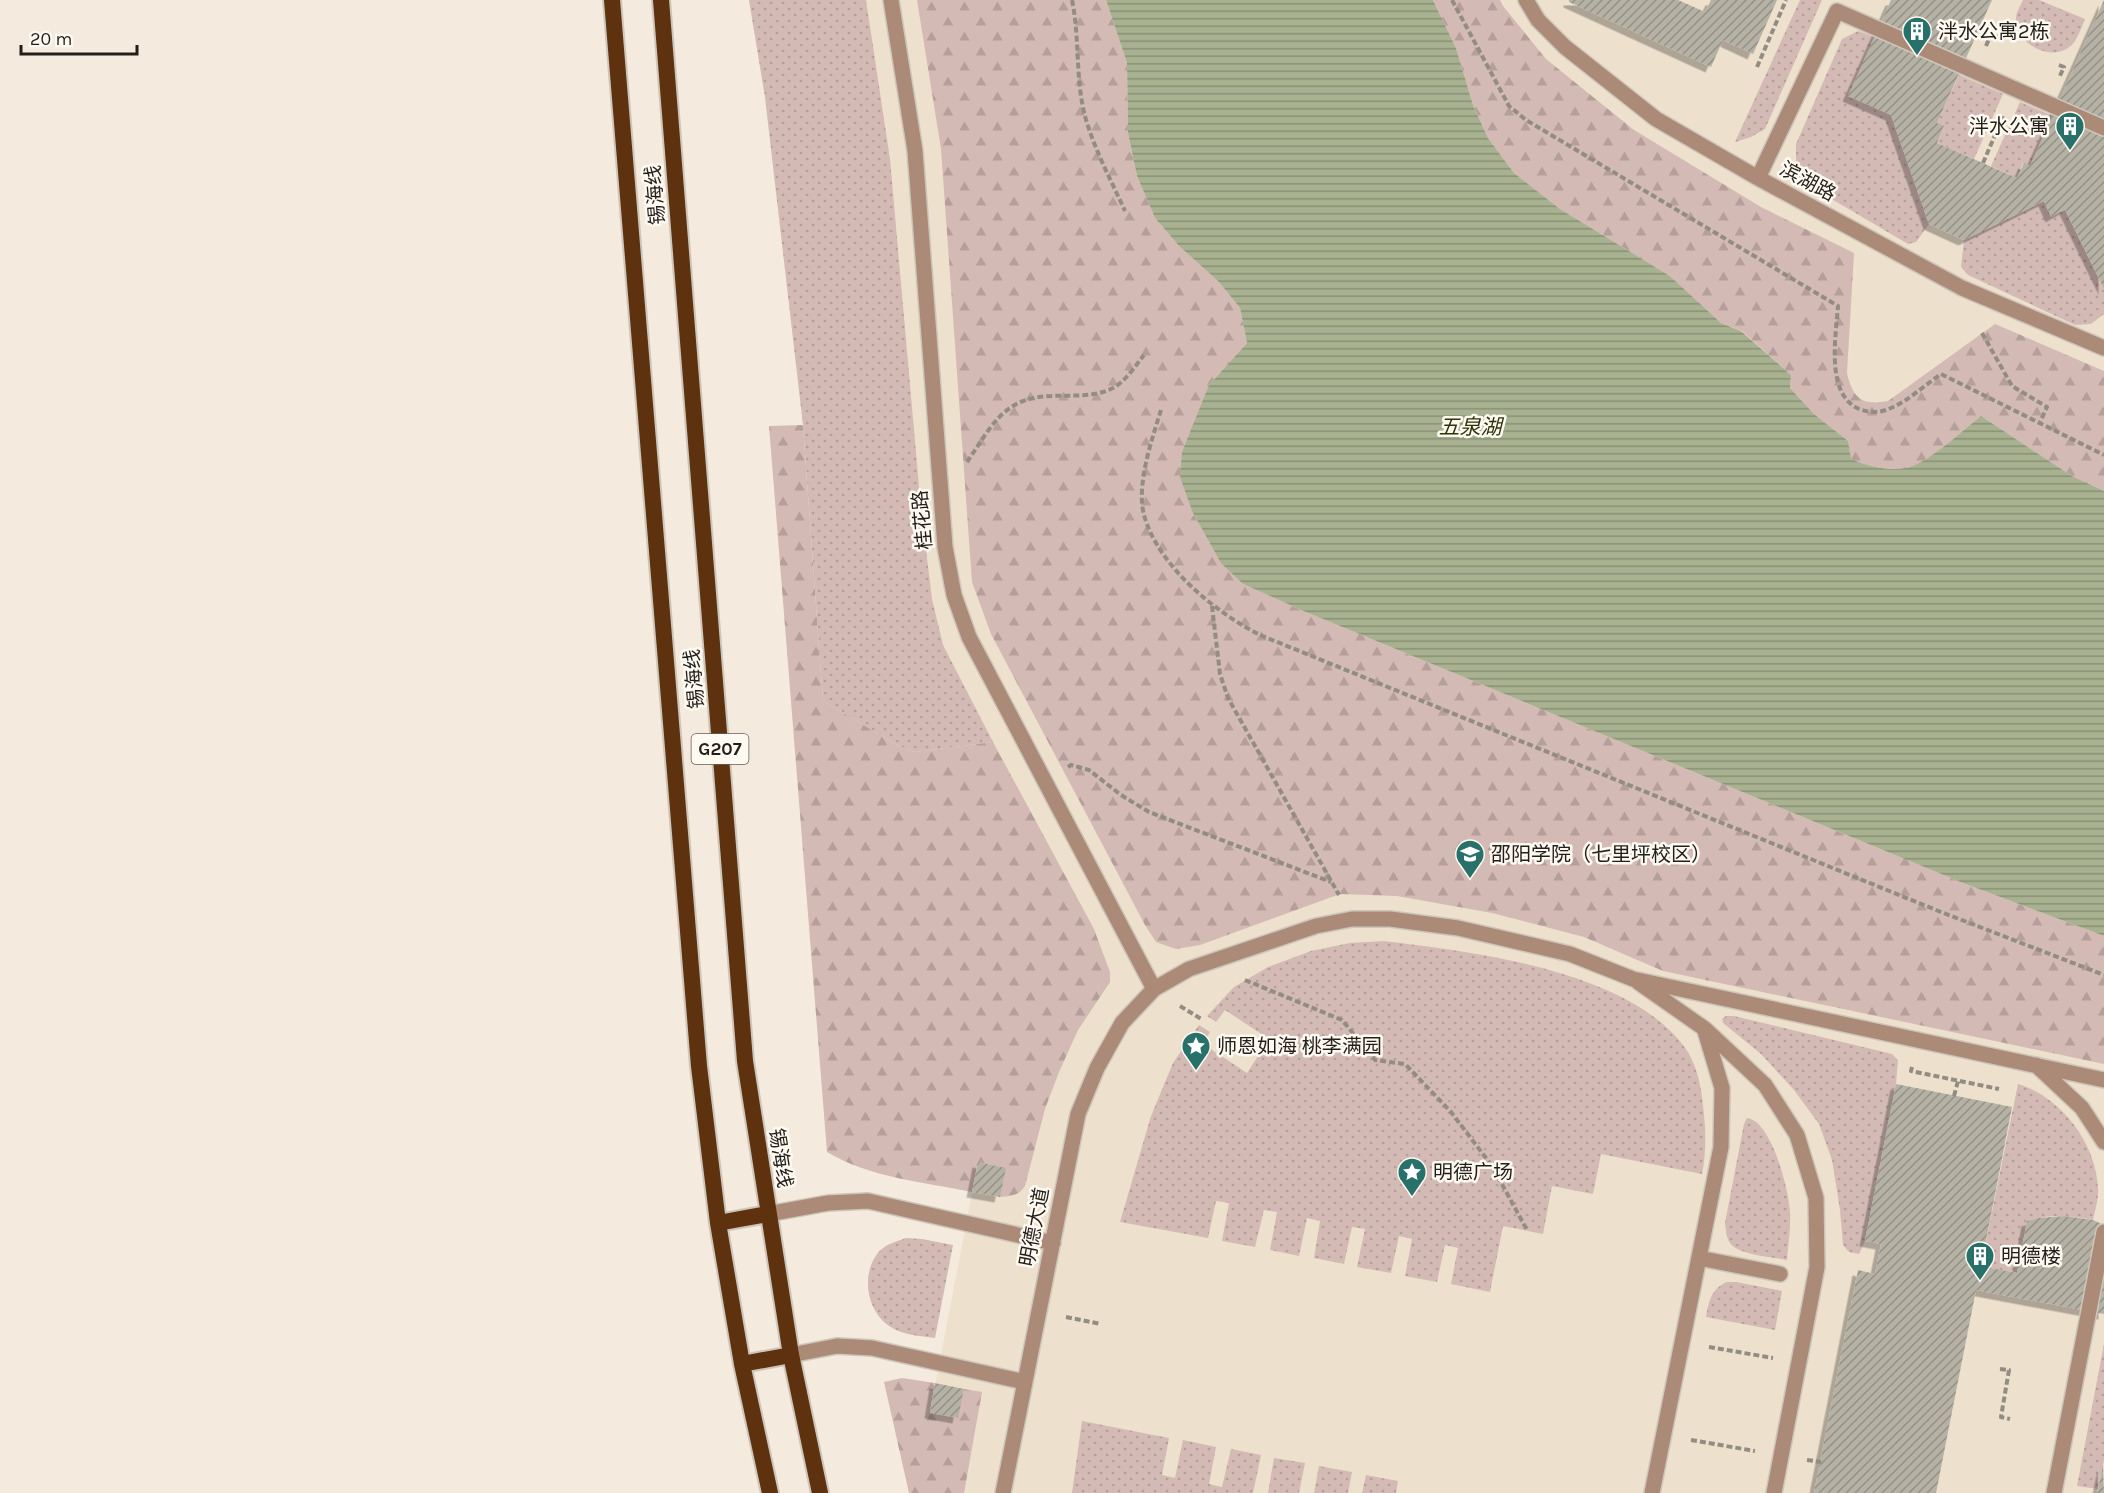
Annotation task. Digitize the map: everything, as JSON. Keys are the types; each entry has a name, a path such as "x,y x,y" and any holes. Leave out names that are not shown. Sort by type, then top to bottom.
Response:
{"highway":[{"name":"锡海线","path":"612,0 699,1066 718,1223 742,1364 770,1493"},
{"name":"锡海线","path":"661,0 745,1061 791,1355 820,1493"},
{"path":"718,1223 768,1214"},
{"path":"742,1364 791,1355"}],"lane":[{"name":"桂花路","path":"891,0 915,151 945,547 954,595 969,637 1154,989"},
{"name":"滨湖路","path":"1526,0 1538,20 1565,47 1656,119 1758,178 1962,288 2104,348"},
{"path":"1758,178 1837,11 2104,128"},
{"name":"明德大道","path":"1003,1493 1078,1114 1096,1068 1122,1023 1154,989 1189,969 1316,926 1353,919 1390,919 1458,928 1570,954 1634,978"},
{"path":"1634,978 1705,1029 1765,1085 1797,1135 1816,1198 1817,1268 1774,1493"},
{"path":"1634,978 2104,1080"},
{"path":"1652,1493 1721,1147 1722,1088 1705,1029"},
{"path":"2036,1065 2082,1108 2104,1142"},
{"path":"768,1214 828,1203 868,1201 1053,1243"},
{"path":"2054,1493 2104,1232"},
{"path":"1699,1258 1780,1274"},
{"path":"791,1355 837,1346 872,1348 1025,1382"}],"path":[{"path":"1072,0 1085,115 1101,160 1125,211"},
{"path":"1452,0 1509,106 1526,120 1838,306 1834,365 1845,397 1853,406 1864,411 1876,412 1892,408 1941,374 2104,455"},
{"path":"1757,67 1786,0"},
{"path":"1982,333 2012,386 2047,406 2040,422"},
{"path":"941,497 994,424 1010,408 1030,399 1048,396 1098,394 1114,387 1126,378 1144,355"},
{"path":"1161,410 1144,471 1143,513 1156,543 1174,567 1212,606 1234,622 1272,640 1936,910 2104,975"},
{"path":"1212,606 1220,674 1228,698 1353,919"},
{"path":"1043,779 1071,765 1089,770 1121,795 1149,812 1332,882"},
{"path":"1225,957 1236,976 1342,1020 1375,1060 1405,1064 1450,1112 1492,1166 1527,1230"},
{"path":"1954,1096 1958,1081"},
{"path":"1039,1313 1101,1324"},
{"path":"1682,1342 1799,1363"},
{"path":"2000,1369 2009,1370 2001,1417 2010,1419"},
{"path":"1664,1435 1821,1462"}],"shaded area":[{"name":"邵阳学院（七里坪校区）","path":"749,0 2104,0 2104,1493 924,1493 930,1412 978,1162 848,1059 803,425 765,97"}],"green space":[{"path":"749,0 866,0 890,159 921,509 932,599 943,645 993,742 915,752 899,746 823,701 803,425 765,97"},
{"path":"917,0 1106,0 1127,63 1128,133 1137,176 1155,218 1179,246 1219,282 1240,308 1247,343 1209,385 1193,513 1221,562 1243,584 1963,883 2104,936 2104,1064 1663,971 1584,937 1492,913 1397,896 1340,894 1200,945 1176,949 1156,942 991,634 972,582 941,149"},
{"path":"1433,0 1500,0 1546,59 1634,130 1761,207 1854,253 1847,373 1855,394 1865,401 1888,401 1995,324 2104,371 2104,491 2072,476 1981,416 1955,438 1913,466 1898,469 1884,468 1850,459 1848,441 1814,414 1790,388 1791,375 1742,331 1721,323 1670,276 1560,209 1514,173 1488,138 1473,105 1456,48"},
{"path":"1800,0 1822,0 1765,129 1735,142"},
{"path":"2023,0 2039,0 2085,19 2075,41 2068,48 2058,52 2048,52 2029,44 2017,28 2016,16"},
{"path":"1858,31 1875,37 1891,115 1929,224 1916,242 1908,244 1796,178 1796,144 1842,39"},
{"path":"1959,75 2003,94 1974,159 1937,143 1944,127 1937,123"},
{"path":"2020,102 2053,116 2030,166 2023,163 2017,178 1991,166"},
{"path":"2044,201 2051,216 2065,210 2104,289 2104,314 2091,324 2075,325 1968,275 1961,267 1964,240"},
{"path":"803,425 823,701 899,746 915,752 993,742 1094,929 1110,972 1110,982 1078,1030 1059,1072 1045,1109 1025,1186 1020,1192 1011,1196 1000,1197 1005,1168 978,1162 972,1192 879,1173 861,1168 827,1152 769,426"},
{"path":"1384,941 1461,951 1548,970 1590,983 1628,1000 1661,1022 1686,1049 1697,1073 1705,1130 1702,1174 1601,1154 1593,1194 1552,1186 1543,1234 1503,1226 1490,1292 1451,1284 1458,1248 1445,1245 1437,1282 1405,1276 1412,1239 1399,1236 1391,1273 1357,1267 1365,1229 1352,1227 1344,1264 1314,1258 1320,1221 1307,1218 1299,1256 1270,1250 1277,1212 1264,1210 1255,1247 1222,1241 1229,1203 1216,1201 1208,1238 1120,1222 1151,1116 1173,1063 1199,1025 1210,1032 1203,1044 1247,1073 1269,1039 1225,1010 1216,1022 1207,1016 1234,987 1268,967 1311,951 1350,943"},
{"path":"1726,1016 1892,1054 1898,1060 1896,1084 1865,1241 1859,1254 1849,1252 1843,1245 1832,1160 1819,1124 1794,1090 1761,1054 1723,1023 1722,1019"},
{"path":"2018,1084 2048,1099 2073,1124 2091,1155 2096,1171 2098,1192 2093,1220 2060,1216 2027,1221 2017,1273 1981,1266"},
{"path":"1747,1118 1756,1122 1764,1131 1778,1158 1783,1174 1790,1212 1787,1260 1740,1250 1730,1243 1727,1236 1725,1223"},
{"path":"906,1238 953,1245 935,1338 911,1335 894,1329 882,1320 871,1302 868,1282 872,1263 883,1248"},
{"path":"1727,1282 1782,1291 1775,1330 1706,1317 1714,1292"},
{"path":"2104,1344 2104,1460 2098,1489 2077,1486"},
{"path":"902,1378 935,1383 930,1412 957,1418 964,1389 982,1392 964,1493 909,1493 884,1382"},
{"path":"1082,1421 1169,1438 1162,1475 1175,1478 1183,1440 1216,1447 1209,1484 1222,1487 1231,1449 1261,1455 1253,1493 1072,1493"},
{"path":"1274,1458 1305,1463 1299,1493 1268,1493"},
{"path":"1319,1466 1352,1472 1348,1493 1314,1493"},
{"path":"1366,1475 1398,1481 1396,1493 1362,1493"}],"water":[{"name":"五泉湖","path":"1106,0 1433,0 1456,48 1473,105 1488,138 1514,173 1560,209 1670,276 1721,323 1741,331 1791,375 1790,388 1814,414 1848,441 1851,459 1884,468 1898,469 1913,466 1955,438 1981,416 2072,476 2104,491 2104,936 1963,883 1243,584 1221,563 1193,513 1180,477 1182,452 1209,385 1247,343 1240,308 1219,282 1179,246 1155,218 1137,176 1128,133 1127,63"}],"building":[{"path":"1569,0 1678,0 1705,12 1711,0 1777,0 1753,54 1723,40 1711,67 1569,2"},
{"name":"泮水公寓","path":"1891,0 1992,0 1937,123 1944,126 1937,143 2017,178 2024,163 2030,166 2104,0 2104,289 2065,209 2051,217 2044,201 1964,240 1929,224 1891,115 1848,96"},
{"name":"明德楼","path":"1896,1084 2012,1107 1981,1266 2017,1273 2027,1221 2065,1216 2093,1220 2104,1225 2104,1314 1976,1290 1936,1493 1814,1493 1858,1270 1875,1274 1881,1244 1865,1241"},
{"path":"978,1162 1006,1168 1000,1197 972,1192"},
{"path":"935,1383 964,1389 958,1418 930,1413"},
{"path":"2103,1465 2104,1493 2097,1493 2098,1489"}],"place":[{"name":"泮水公寓2栋","path":"1917,56"},
{"name":"泮水公寓","path":"2070,152"},
{"name":"邵阳学院（七里坪校区）","path":"1470,880"},
{"name":"师恩如海 桃李满园","path":"1196,1072"},
{"name":"明德广场","path":"1412,1198"},
{"name":"明德楼","path":"1980,1282"}]}
